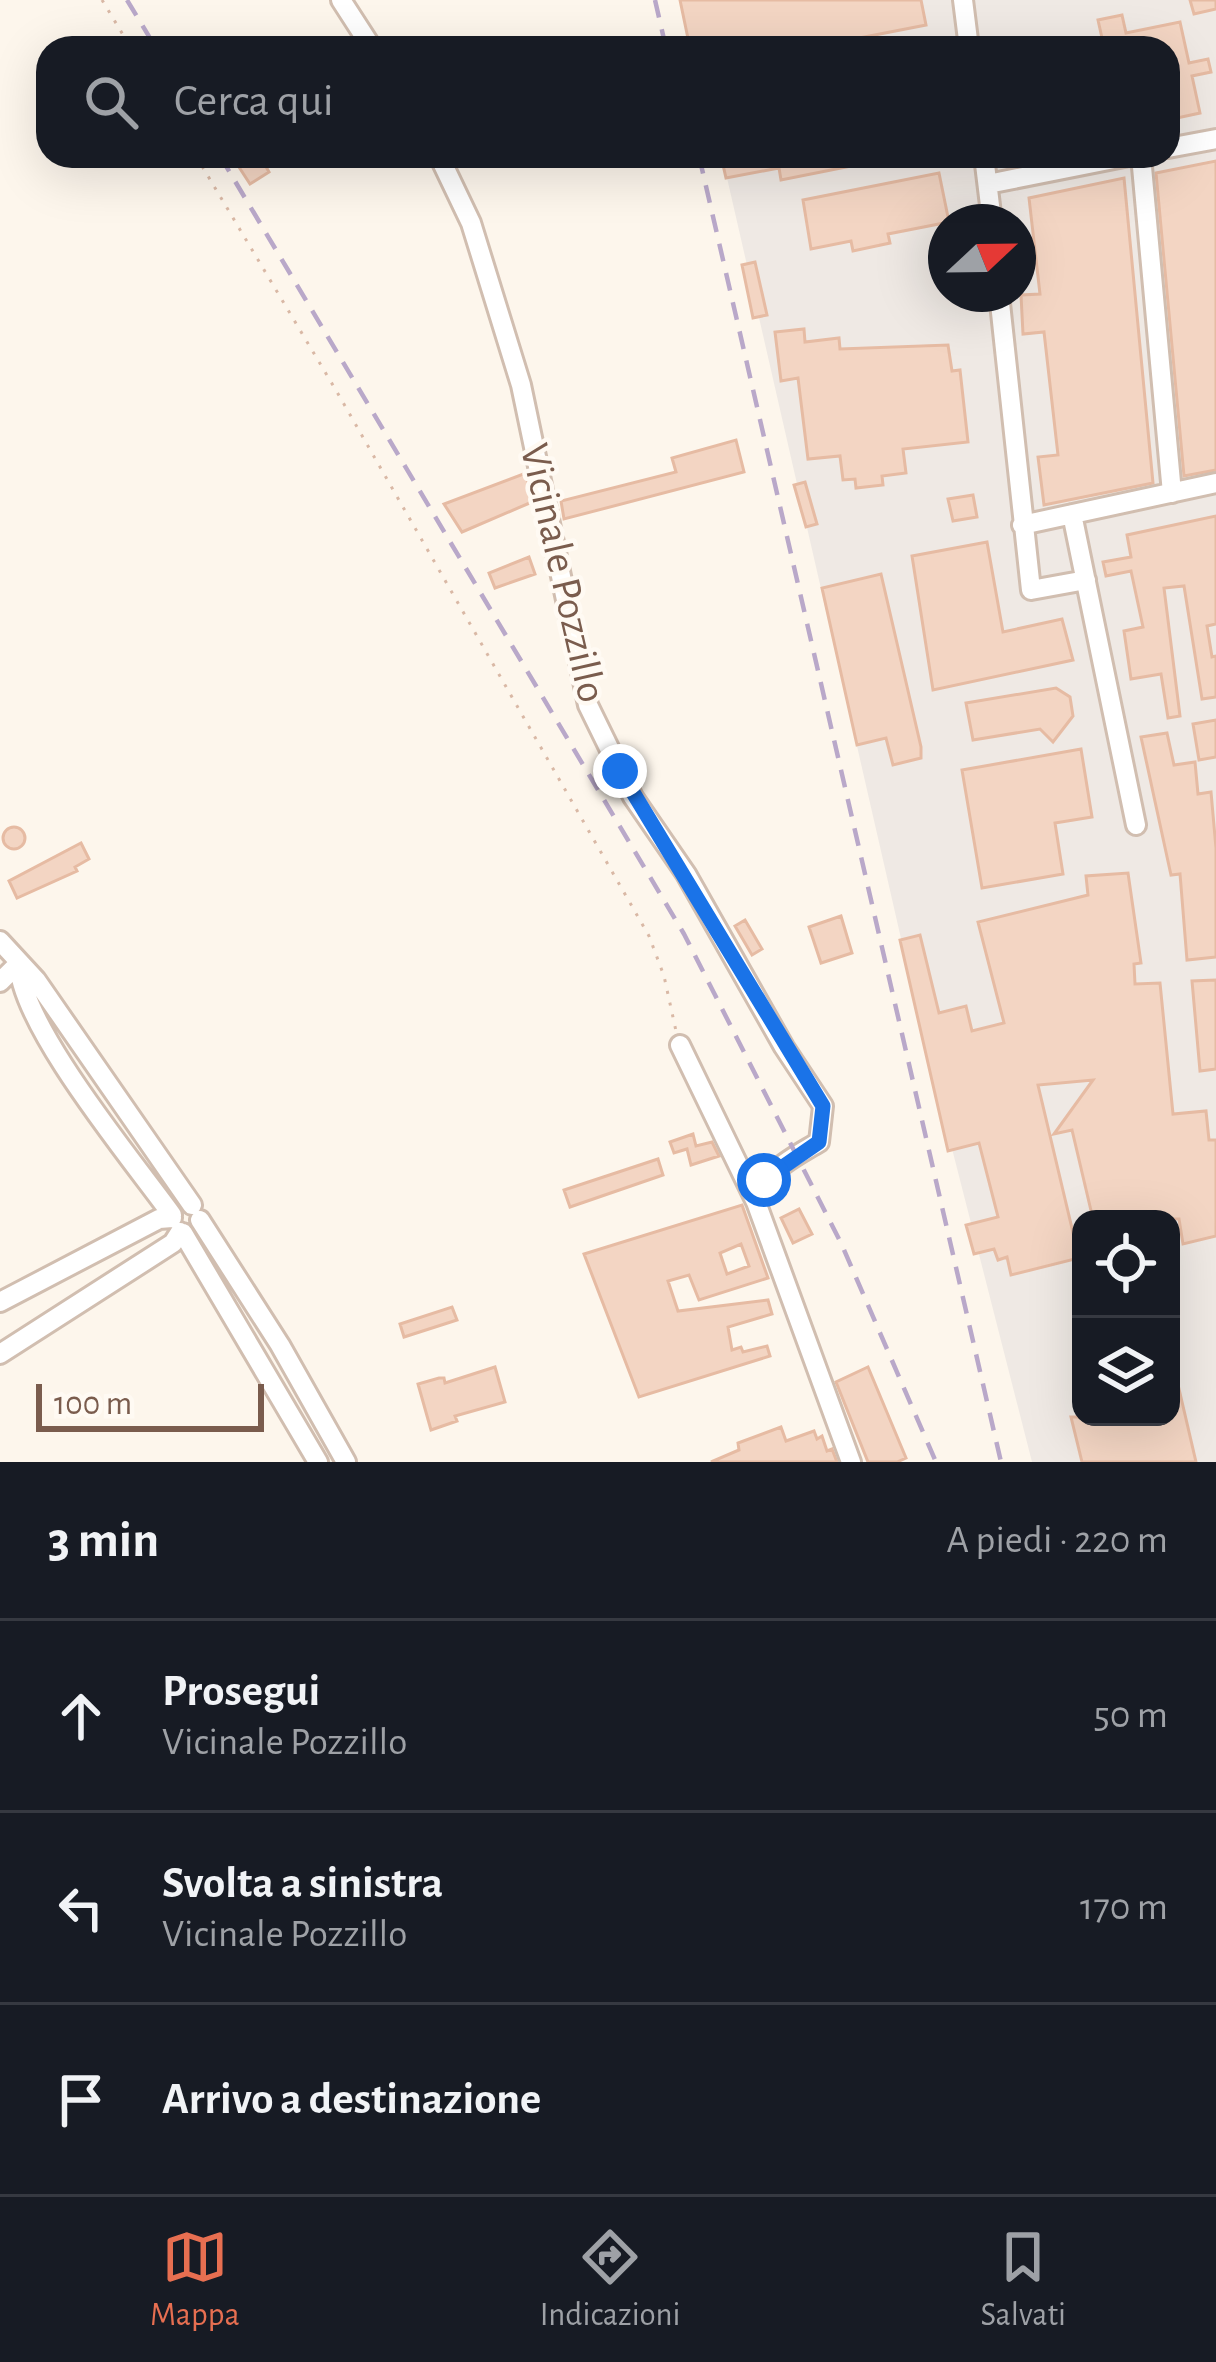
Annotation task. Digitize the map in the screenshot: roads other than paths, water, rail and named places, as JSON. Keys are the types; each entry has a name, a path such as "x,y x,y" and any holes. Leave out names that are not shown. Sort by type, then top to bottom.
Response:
{"street":[{"path":"341,0 364,36"},
{"path":"963,0 968,36"},
{"path":"1180,146 1216,139"},
{"name":"Vicinale Pozzillo","path":"445,168 471,223 521,385 588,705 633,796 686,874 823,1106 819,1142 764,1180 756,1202"},
{"path":"986,168 990,204"},
{"path":"988,184 1069,168"},
{"path":"1143,168 1172,493"},
{"path":"1001,312 1031,590 1086,580"},
{"path":"1022,526 1216,483"},
{"path":"1072,514 1136,825"},
{"path":"0,941 36,980 196,1212 280,1345 346,1462"},
{"path":"0,982 19,963"},
{"path":"19,963 23,990 40,1030 177,1224 319,1462"},
{"path":"680,1045 756,1202 851,1462"},
{"path":"0,1302 159,1219 193,1232 196,1212"},
{"path":"0,1354 172,1243 177,1224"}],"railway":[{"path":"127,0 149,36"},
{"path":"655,0 663,36"},
{"path":"227,168 684,934 841,1243 936,1462"},
{"path":"702,168 1001,1462"}]}
